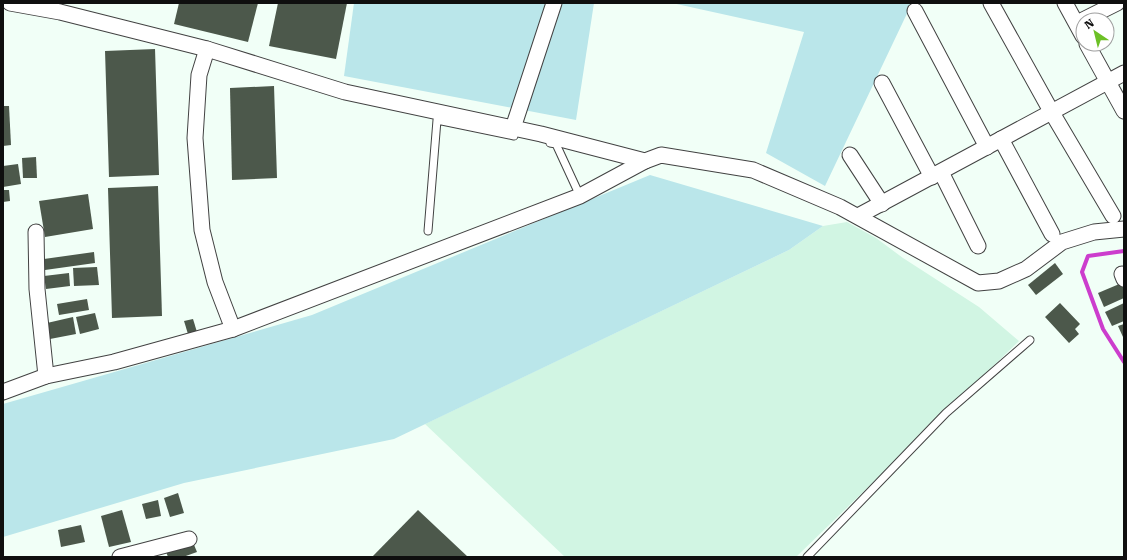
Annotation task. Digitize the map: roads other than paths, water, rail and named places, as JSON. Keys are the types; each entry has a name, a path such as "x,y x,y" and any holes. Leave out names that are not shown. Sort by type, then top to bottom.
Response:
{"street":[{"path":"10,3 58,7 207,50 344,92 467,122 513,128 541,134 645,161"},
{"path":"513,128 554,3"},
{"path":"991,3 1051,111 1113,216"},
{"path":"1065,3 1075,17"},
{"path":"1102,12 1117,3"},
{"path":"914,11 987,147"},
{"path":"207,50 199,75 195,138 202,230 215,282 233,329"},
{"path":"1091,52 1124,111"},
{"path":"858,216 1124,73"},
{"path":"882,83 978,246"},
{"path":"1001,139 1052,234"},
{"path":"3,392 46,376 114,362 233,329 580,196 645,161 661,155 753,170 858,216 978,283 999,281 1026,269 1062,242 1094,232 1124,230"},
{"path":"850,155 882,204"},
{"path":"36,232 37,289 46,376"},
{"path":"120,557 189,539"}],"lane":[{"path":"428,231 437,120 467,122 556,144 580,196"},
{"path":"807,557 946,413 1030,340"}],"waterway":[{"path":"1124,251 1088,256 1082,272 1103,329 1124,362"}]}
